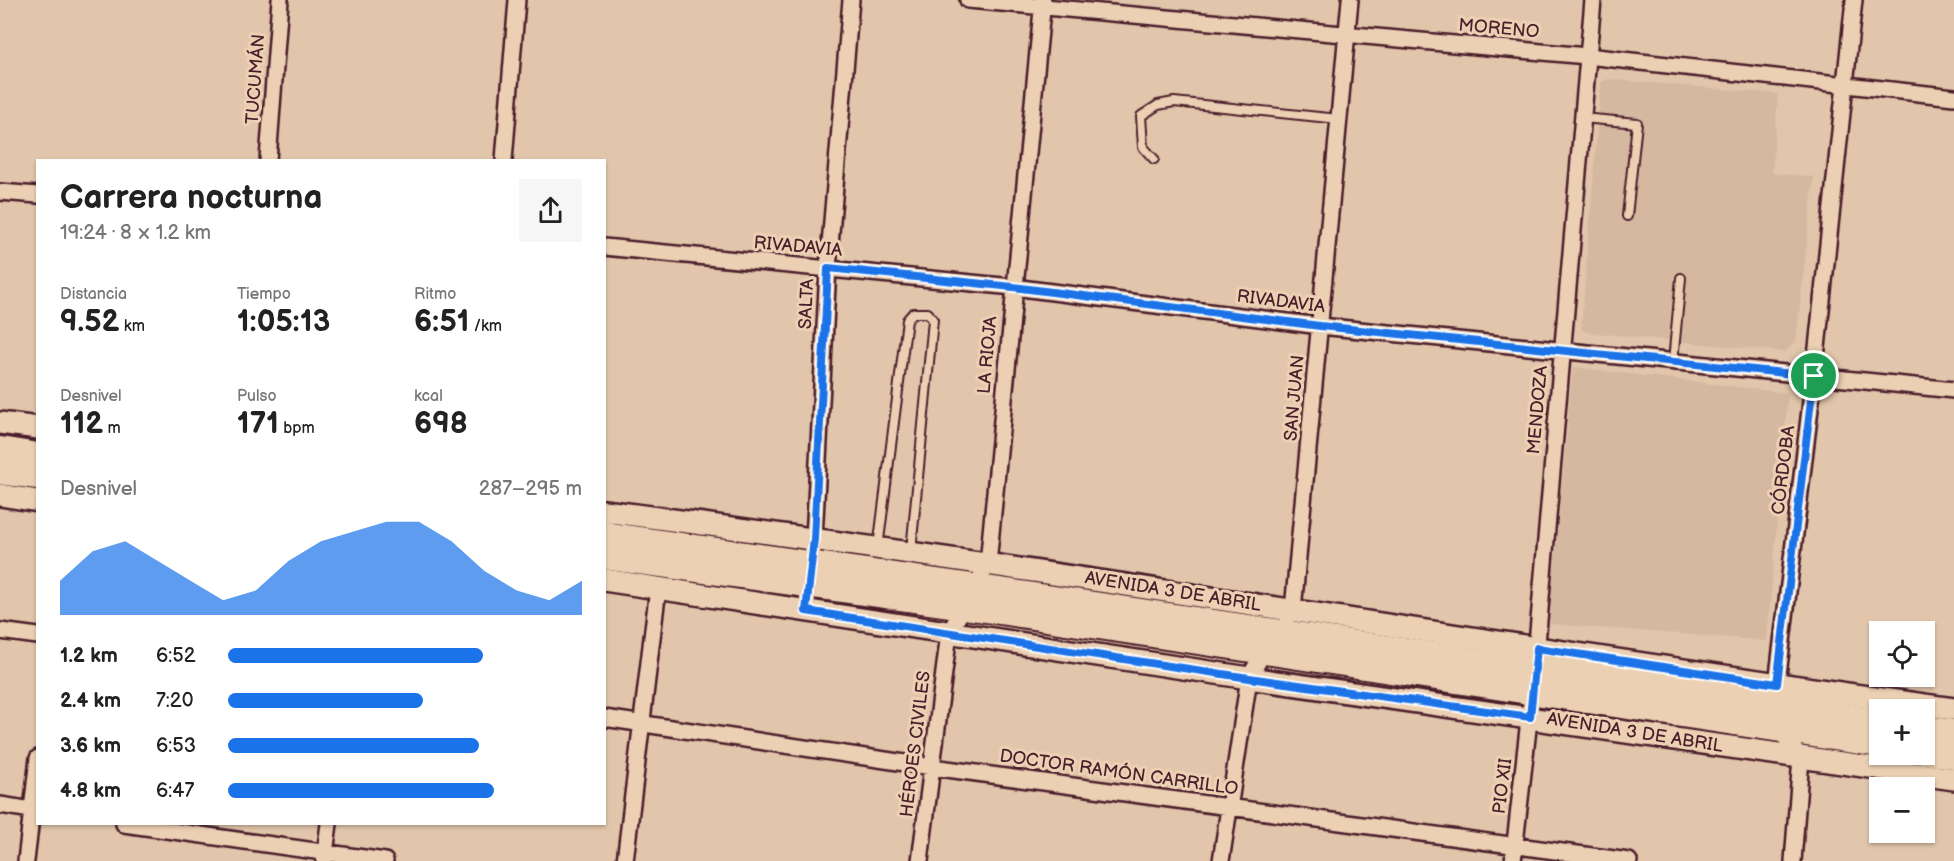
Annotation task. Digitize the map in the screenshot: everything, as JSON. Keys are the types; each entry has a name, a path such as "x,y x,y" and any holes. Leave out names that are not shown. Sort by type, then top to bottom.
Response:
{"highway":[{"path":"0,450 36,456"},
{"path":"0,471 36,477"},
{"path":"606,527 720,562"},
{"name":"AVENIDA 3 DE ABRIL","path":"606,535 720,562 1533,682 1776,708 1869,721"},
{"name":"AVENIDA 3 DE ABRIL","path":"606,556 720,562"},
{"path":"606,568 720,562"},
{"name":"AVENIDA 3 DE ABRIL","path":"1776,708 1869,740"},
{"path":"1935,730 1954,733"},
{"path":"1935,752 1954,755"}],"main road":[{"path":"0,423 36,429"},
{"path":"0,495 36,501"},
{"name":"AVENIDA 3 DE ABRIL","path":"606,511 911,552 1293,610 1533,682 1801,758 1954,779"},
{"name":"AVENIDA 3 DE ABRIL","path":"606,580 1249,678 1533,682 1776,708 1954,709"}],"street":[{"name":"TUCUMÁN","path":"268,159 280,0"},
{"path":"504,159 517,0"},
{"name":"SALTA","path":"806,611 814,539 828,268 851,0"},
{"name":"MORENO","path":"968,0 1043,3 1587,56 1954,97"},
{"name":"SAN JUAN","path":"1293,610 1350,0"},
{"name":"MENDOZA","path":"1533,682 1593,0"},
{"name":"CÓRDOBA","path":"1776,708 1854,0"},
{"name":"LA RIOJA","path":"949,633 988,564 1013,287 1043,3"},
{"path":"0,192 36,195"},
{"name":"RIVADAVIA","path":"606,247 1013,287 1320,326 1954,390"},
{"path":"625,861 658,588"},
{"path":"1221,861 1249,678 1268,643 1293,610"},
{"path":"0,631 36,636"},
{"name":"HÉROES CIVILES","path":"920,861 949,633"},
{"name":"PIO XII","path":"1513,861 1533,682"},
{"path":"1776,708 1801,758 1792,861"},
{"name":"DOCTOR RAMÓN CARRILLO","path":"606,718 932,767 1629,861"},
{"path":"26,861 36,793"},
{"path":"0,805 35,811"},
{"path":"130,825 325,857 385,861"},
{"path":"325,857 329,825"}],"lane":[{"path":"1154,159 1143,147 1141,116 1158,105 1174,102 1339,119"},
{"path":"1582,118 1637,123 1628,216"},
{"path":"1673,361 1681,278"},
{"path":"878,548 907,320 913,313 928,313 933,320 911,552"}],"shaded area":[{"path":"1608,79 1778,94 1772,173 1814,177 1796,342 1784,352 1585,332 1581,328 1601,82"},
{"path":"1573,367 1788,393 1767,641 1549,624"}],"route":[{"path":"828,268 1013,287 1320,326 1814,376 1777,684 1537,648 1530,717 1249,678 806,611 814,539 828,268"}]}
